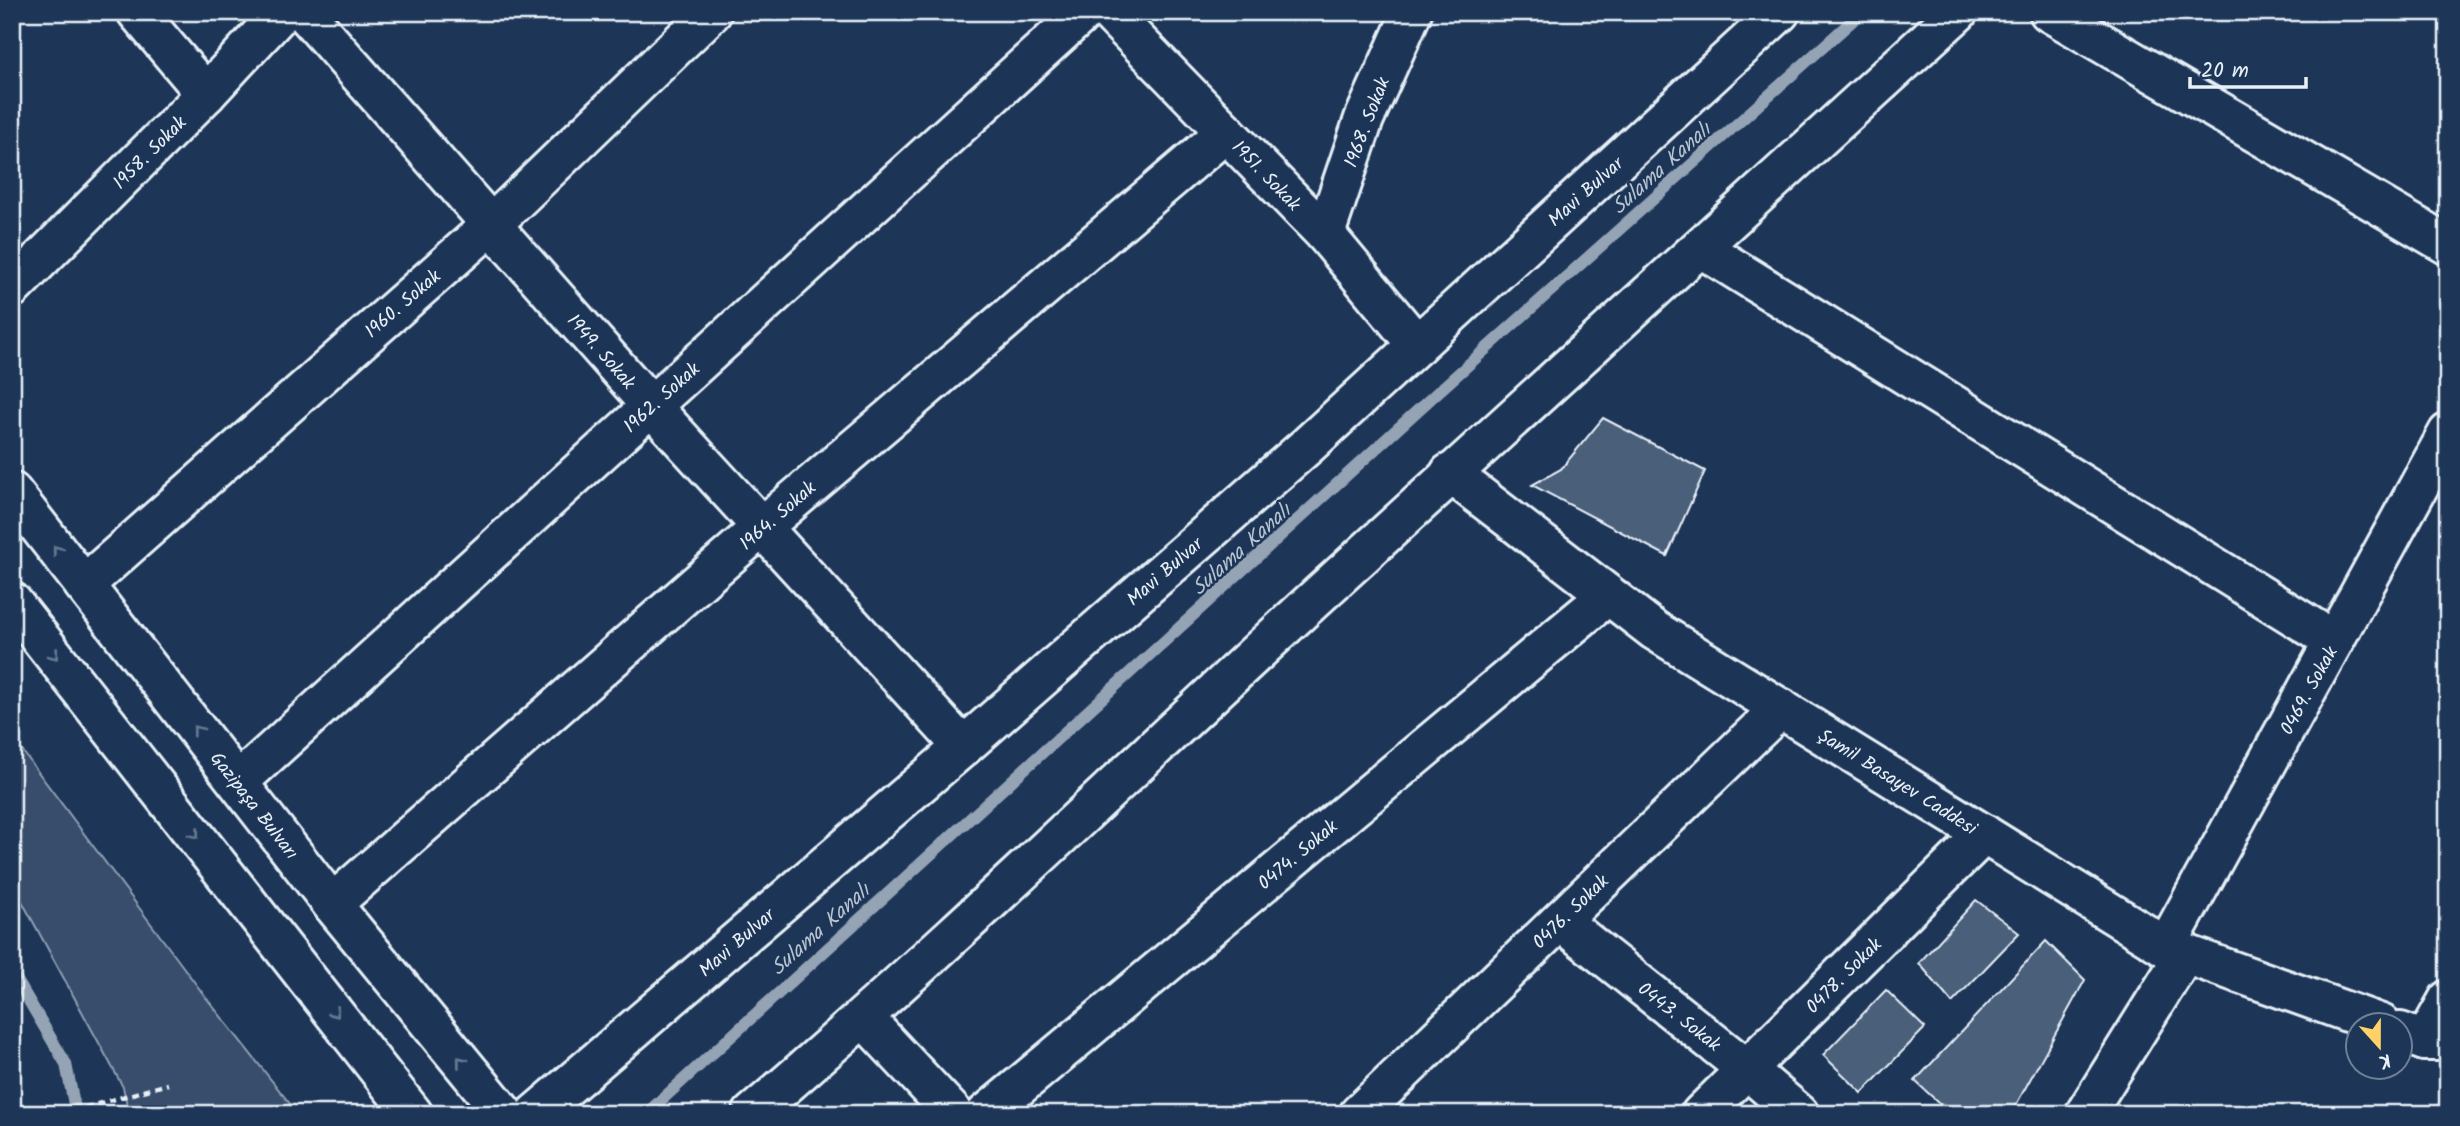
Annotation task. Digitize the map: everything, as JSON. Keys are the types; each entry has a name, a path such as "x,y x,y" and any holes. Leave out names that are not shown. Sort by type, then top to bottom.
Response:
{"street":[{"path":"137,12 206,94"},
{"name":"1958. Sokak","path":"12,288 206,94 282,12"},
{"name":"1949. Sokak","path":"304,12 651,406 963,747"},
{"name":"1960. Sokak","path":"84,584 491,225 712,12"},
{"name":"1962. Sokak","path":"238,782 1084,12"},
{"name":"1951. Sokak","path":"1109,12 1325,234 1417,345"},
{"name":"1968. Sokak","path":"1325,234 1364,119 1412,12"},
{"name":"Mavi Bulvar","path":"535,1114 963,747 1308,445 1780,12"},
{"path":"752,1114 864,1018 1450,473 1958,12"},
{"path":"2049,12 2448,245"},
{"name":"1964. Sokak","path":"332,904 762,527 1226,132"},
{"path":"1701,248 2334,642"},
{"name":"0469. Sokak","path":"2085,1114 2176,950 2334,642 2448,433"},
{"name":"Şamil Basayev Caddesi","path":"1450,473 1654,630 2176,950 2344,1011"},
{"name":"Gazipaşa Bulvarı","path":"12,492 332,904 504,1114"},
{"name":"0474. Sokak","path":"985,1114 1608,595"},
{"path":"12,602 414,1114"},
{"name":"0476. Sokak","path":"1359,1114 1781,708"},
{"name":"0478. Sokak","path":"1701,1114 1984,834"},
{"name":"0443. Sokak","path":"1560,921 1748,1070 1799,1114"},
{"path":"2425,1038 2448,1000"},
{"path":"864,1018 954,1114"}],"path":[{"path":"62,1114 168,1084"}],"shaded area":[{"path":"12,737 204,995 298,1114 129,1114 123,1087 12,883"}],"building":[{"path":"1603,418 1705,471 1667,556 1532,485 1561,469"},
{"path":"1976,900 2019,933 1952,1003 1919,963"},
{"path":"2046,941 2085,980 2011,1114 1951,1114 1915,1081"},
{"path":"1886,990 1925,1028 1862,1093 1823,1055"}],"waterway":[{"name":"Sulama Kanalı","path":"646,1114 1439,391 1862,12"},
{"path":"12,972 66,1064 76,1114"}]}
